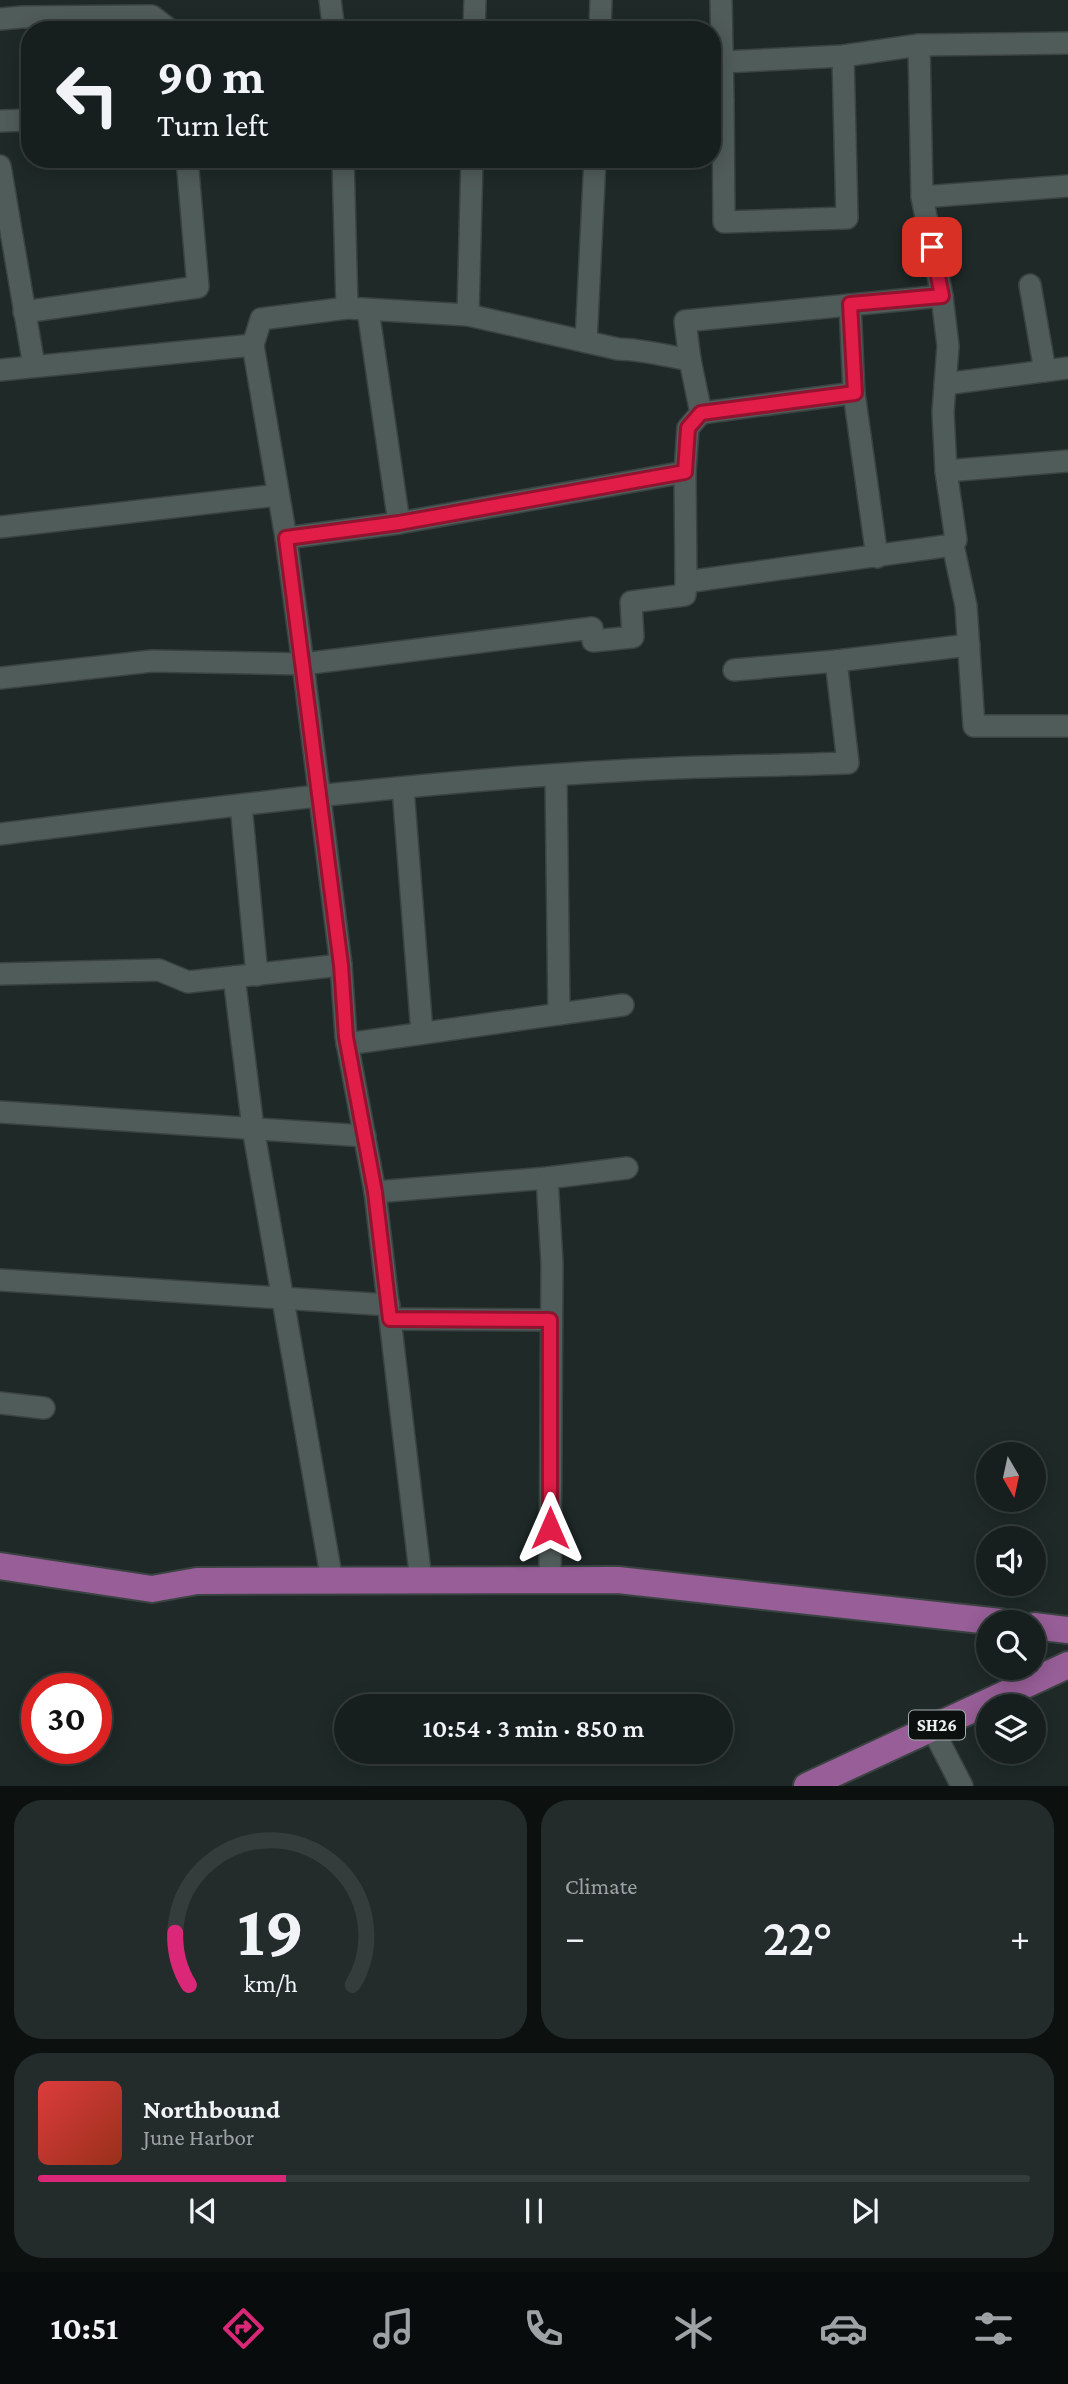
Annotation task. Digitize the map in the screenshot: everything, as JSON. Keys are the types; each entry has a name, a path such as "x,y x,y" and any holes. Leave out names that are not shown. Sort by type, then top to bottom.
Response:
{"main road":[{"path":"0,1566 152,1589 197,1581 618,1580 976,1619"},
{"path":"1046,1627 1068,1630"},
{"name":"SH26","path":"807,1786 1068,1665"}],"street":[{"path":"330,0 333,21"},
{"path":"474,21 475,0"},
{"path":"600,21 601,0"},
{"path":"721,0 721,72"},
{"path":"0,19 152,16 158,21"},
{"path":"722,62 844,56 919,45 1068,43"},
{"path":"919,45 922,197 942,296 948,346 943,412 946,471 956,540 953,545 966,606 974,726 1068,726"},
{"path":"721,162 724,222 847,218 844,56"},
{"path":"0,121 21,120"},
{"path":"0,166 34,366"},
{"path":"24,312 198,287 188,168"},
{"path":"343,168 346,308"},
{"path":"468,315 472,168"},
{"path":"586,342 595,168"},
{"path":"922,197 1068,186"},
{"path":"1030,285 1045,371"},
{"path":"701,413 685,321 942,296"},
{"path":"850,304 855,393 877,557"},
{"path":"421,1581 375,1192 347,1044 341,965 303,664 286,538 253,345 261,319 346,308 468,315 586,342 690,359"},
{"path":"369,310 399,523"},
{"path":"0,370 253,345"},
{"path":"945,384 1068,368"},
{"path":"0,678 152,661 303,664 592,628 593,641 633,637 631,602 684,595 688,428 701,413 855,393"},
{"path":"946,471 1068,461"},
{"path":"286,538 399,523 685,472"},
{"path":"0,527 278,495"},
{"path":"686,582 953,545"},
{"path":"734,670 969,645"},
{"path":"0,834 403,788 615,771 848,763 836,661"},
{"path":"556,776 559,1014"},
{"path":"403,788 422,1033"},
{"path":"241,805 257,975"},
{"path":"0,974 159,970 188,982 341,965"},
{"path":"234,978 253,1128 332,1581"},
{"path":"347,1044 623,1005"},
{"path":"0,1112 365,1136"},
{"path":"375,1192 547,1178 627,1168"},
{"path":"547,1178 552,1263 550,1581"},
{"path":"0,1280 283,1298 389,1312 550,1320"},
{"path":"0,1403 44,1408"},
{"path":"932,1728 962,1786"}],"route":[{"path":"550,1528 550,1320 390,1319 375,1192 346,1037 341,965 286,538 399,523 685,472 688,428 701,413 855,393 850,304 942,296 932,247"}]}
